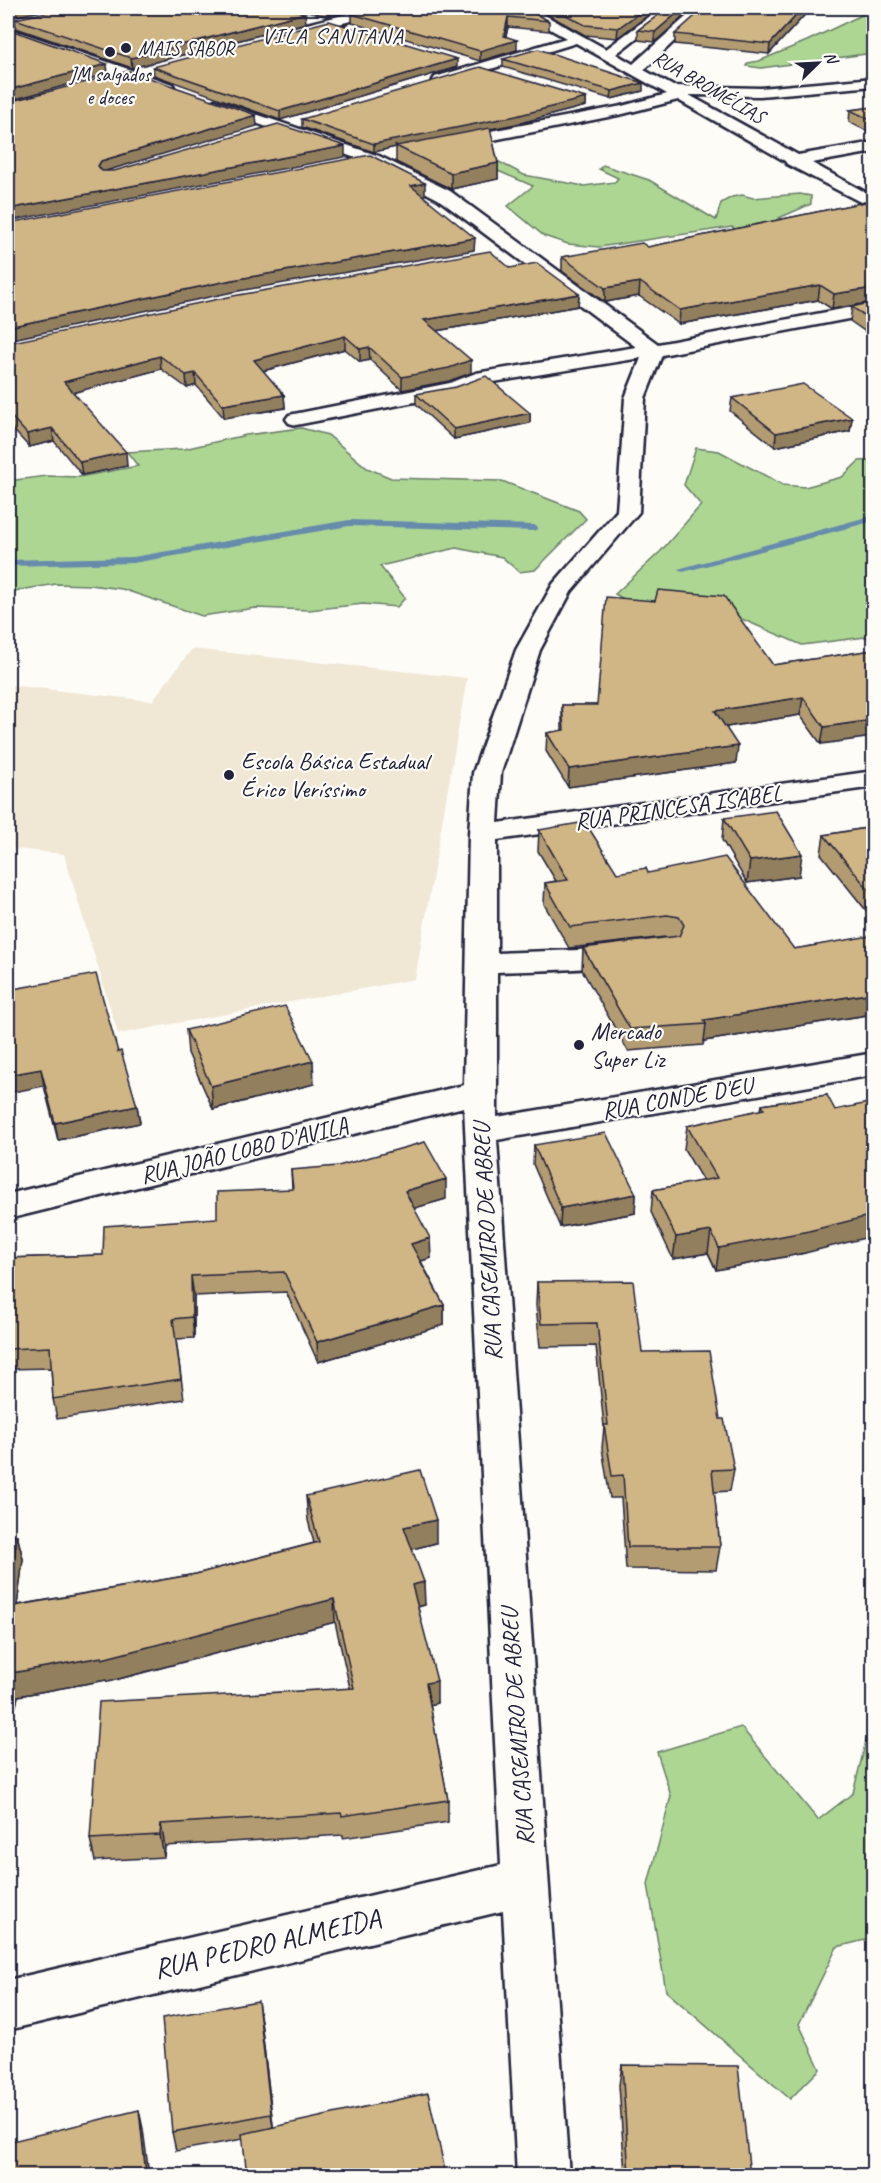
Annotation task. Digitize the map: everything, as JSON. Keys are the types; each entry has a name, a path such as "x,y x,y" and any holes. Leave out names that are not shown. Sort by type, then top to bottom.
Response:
{"street":[{"path":"274,37 385,8"},
{"name":"RUA BROMÉLIAS","path":"523,8 636,69 793,161 873,204"},
{"path":"608,54 669,8 701,9"},
{"path":"636,69 701,9"},
{"path":"299,14 361,32"},
{"path":"11,26 130,75 184,93"},
{"path":"424,84 579,38"},
{"path":"459,61 502,74"},
{"path":"108,81 152,69"},
{"path":"430,148 623,110 676,92 760,92 873,82"},
{"path":"590,100 623,110"},
{"path":"205,101 373,159 444,195 654,351"},
{"path":"257,133 302,120"},
{"path":"793,161 873,147"},
{"path":"338,166 396,155"},
{"path":"850,191 873,187"},
{"path":"495,254 518,250"},
{"path":"296,419 456,388 476,379 654,351 873,308"},
{"name":"RUA CASEMIRO DE ABREU","path":"543,2175 480,1112 483,834 487,773 528,650 561,589 628,512 635,398 654,351"},
{"name":"RUA PRINCESA ISABEL","path":"483,834 873,779"},
{"path":"482,963 579,959 654,949"},
{"name":"RUA CONDE D'EU","path":"480,1112 873,1064"},
{"name":"RUA JOÃO LOBO D'AVILA","path":"8,1207 480,1112"},
{"name":"RUA PEDRO ALMEIDA","path":"8,2005 527,1882"}],"shaded area":[{"name":"Escola Básica Estadual Érico Veríssimo","path":"192,649 467,678 415,979 118,1034 64,854 8,848 8,685 152,701"}],"green space":[{"path":"873,11 873,53 761,68 746,66 748,63 759,61 807,41"},
{"path":"484,154 524,175 584,186 615,182 618,178 599,169 603,165 649,180 716,220 721,203 742,195 753,198 800,194 811,196 811,204 779,218 799,225 762,248 732,227 599,247 568,244 544,236 508,206 533,186 470,159"},
{"path":"301,428 328,435 367,468 391,478 502,481 579,511 586,519 535,570 519,572 502,557 456,548 380,566 405,598 397,607 363,604 309,610 255,608 202,616 122,589 90,585 56,584 8,592 8,481 47,476 79,477 138,466 127,452 184,449 246,435"},
{"path":"696,448 719,451 783,485 805,487 842,477 859,461 873,460 873,636 802,645 709,605 629,602 615,594 661,551 701,505 684,485"},
{"path":"873,1713 873,1938 837,1947 799,2024 820,2069 790,2099 666,1991 648,1884 671,1796 657,1752 741,1727 818,1820 853,1793"}],"building":[{"path":"67,8 286,8 305,13 131,58 15,19"},
{"path":"376,8 524,8 549,21 508,17 504,36 517,40 480,51 352,14"},
{"path":"553,8 646,8 618,28 585,25"},
{"path":"668,8 683,8 655,32 638,30"},
{"path":"704,8 803,8 770,44 675,34"},
{"path":"329,21 457,59 280,111 153,67"},
{"path":"8,29 107,64 8,90"},
{"path":"538,49 643,83 612,91 503,59"},
{"path":"480,67 586,98 516,116 374,144 302,119"},
{"path":"129,71 256,115 101,161 98,166 102,171 114,171 278,124 345,146 8,209 8,183 14,182 8,178 8,102"},
{"path":"873,107 873,121 850,110"},
{"path":"490,128 498,163 451,173 396,146"},
{"path":"370,155 425,183 411,186 475,238 232,280 8,327 8,223"},
{"path":"865,202 873,207 873,288 834,294 820,285 680,310 640,282 605,288 562,257 642,243 648,247"},
{"path":"490,251 510,268 537,263 579,294 424,320 471,360 449,368 402,377 369,347 360,349 345,336 254,360 284,395 223,405 195,373 186,375 160,356 64,382 126,452 80,462 52,428 27,434 8,413 8,343 233,296"},
{"path":"873,302 873,321 852,307"},
{"path":"486,376 530,413 454,429 416,394 456,387"},
{"path":"803,384 852,418 776,433 732,398"},
{"path":"658,590 724,596 773,665 873,650 873,720 824,727 803,697 715,711 738,746 569,769 547,733 564,730 562,705 597,705 606,597 655,601"},
{"path":"776,811 802,854 750,861 724,818"},
{"path":"585,822 617,873 646,868 648,873 725,857 794,949 870,936 873,942 873,993 704,1020 706,1024 630,1029 583,948 679,936 684,925 679,917 667,915 570,927 545,883 568,880 539,830"},
{"path":"873,827 873,895 824,835"},
{"path":"96,974 118,1052 121,1051 137,1106 55,1123 41,1069 8,1075 8,990"},
{"path":"285,1006 313,1061 211,1086 186,1030"},
{"path":"827,1095 835,1110 873,1102 873,1215 809,1231 719,1248 711,1231 676,1237 653,1190 717,1178 687,1126 764,1109 762,1105"},
{"path":"606,1133 636,1194 561,1208 534,1145"},
{"path":"425,1142 446,1179 405,1191 430,1238 411,1244 444,1305 317,1342 284,1272 191,1276 192,1317 173,1319 181,1379 53,1399 50,1347 8,1349 8,1258 103,1255 104,1226 217,1218 217,1192 293,1189 291,1170 338,1166"},
{"path":"633,1281 642,1352 709,1351 720,1419 724,1419 734,1469 712,1470 720,1547 628,1547 623,1475 612,1476 604,1425 608,1425 597,1323 541,1324 537,1282"},
{"path":"420,1470 436,1520 404,1527 424,1582 412,1585 437,1681 426,1683 448,1800 342,1816 341,1813 161,1824 160,1835 90,1839 99,1702 354,1688 334,1599 102,1659 102,1657 12,1673 8,1684 8,1607 196,1574 319,1542 306,1496"},
{"path":"17,1535 8,1607 8,1536"},
{"path":"258,2001 271,2114 172,2132 162,2018"},
{"path":"622,2065 738,2066 750,2175 629,2175"},
{"path":"428,2093 446,2175 247,2175 242,2134"},
{"path":"139,2110 146,2175 8,2175 8,2142"}],"waterway":[{"path":"683,569 874,518"},
{"path":"8,563 133,560 349,523 534,528"}],"place":[{"name":"MAIS SABOR","path":"126,48"},
{"name":"JM salgados e doces","path":"110,52"},
{"name":"Escola Básica Estadual Érico Veríssimo","path":"229,775"},
{"name":"Mercado Super Liz","path":"579,1045"}],"district":[{"name":"VILA SANTANA","path":"333,36"}]}
